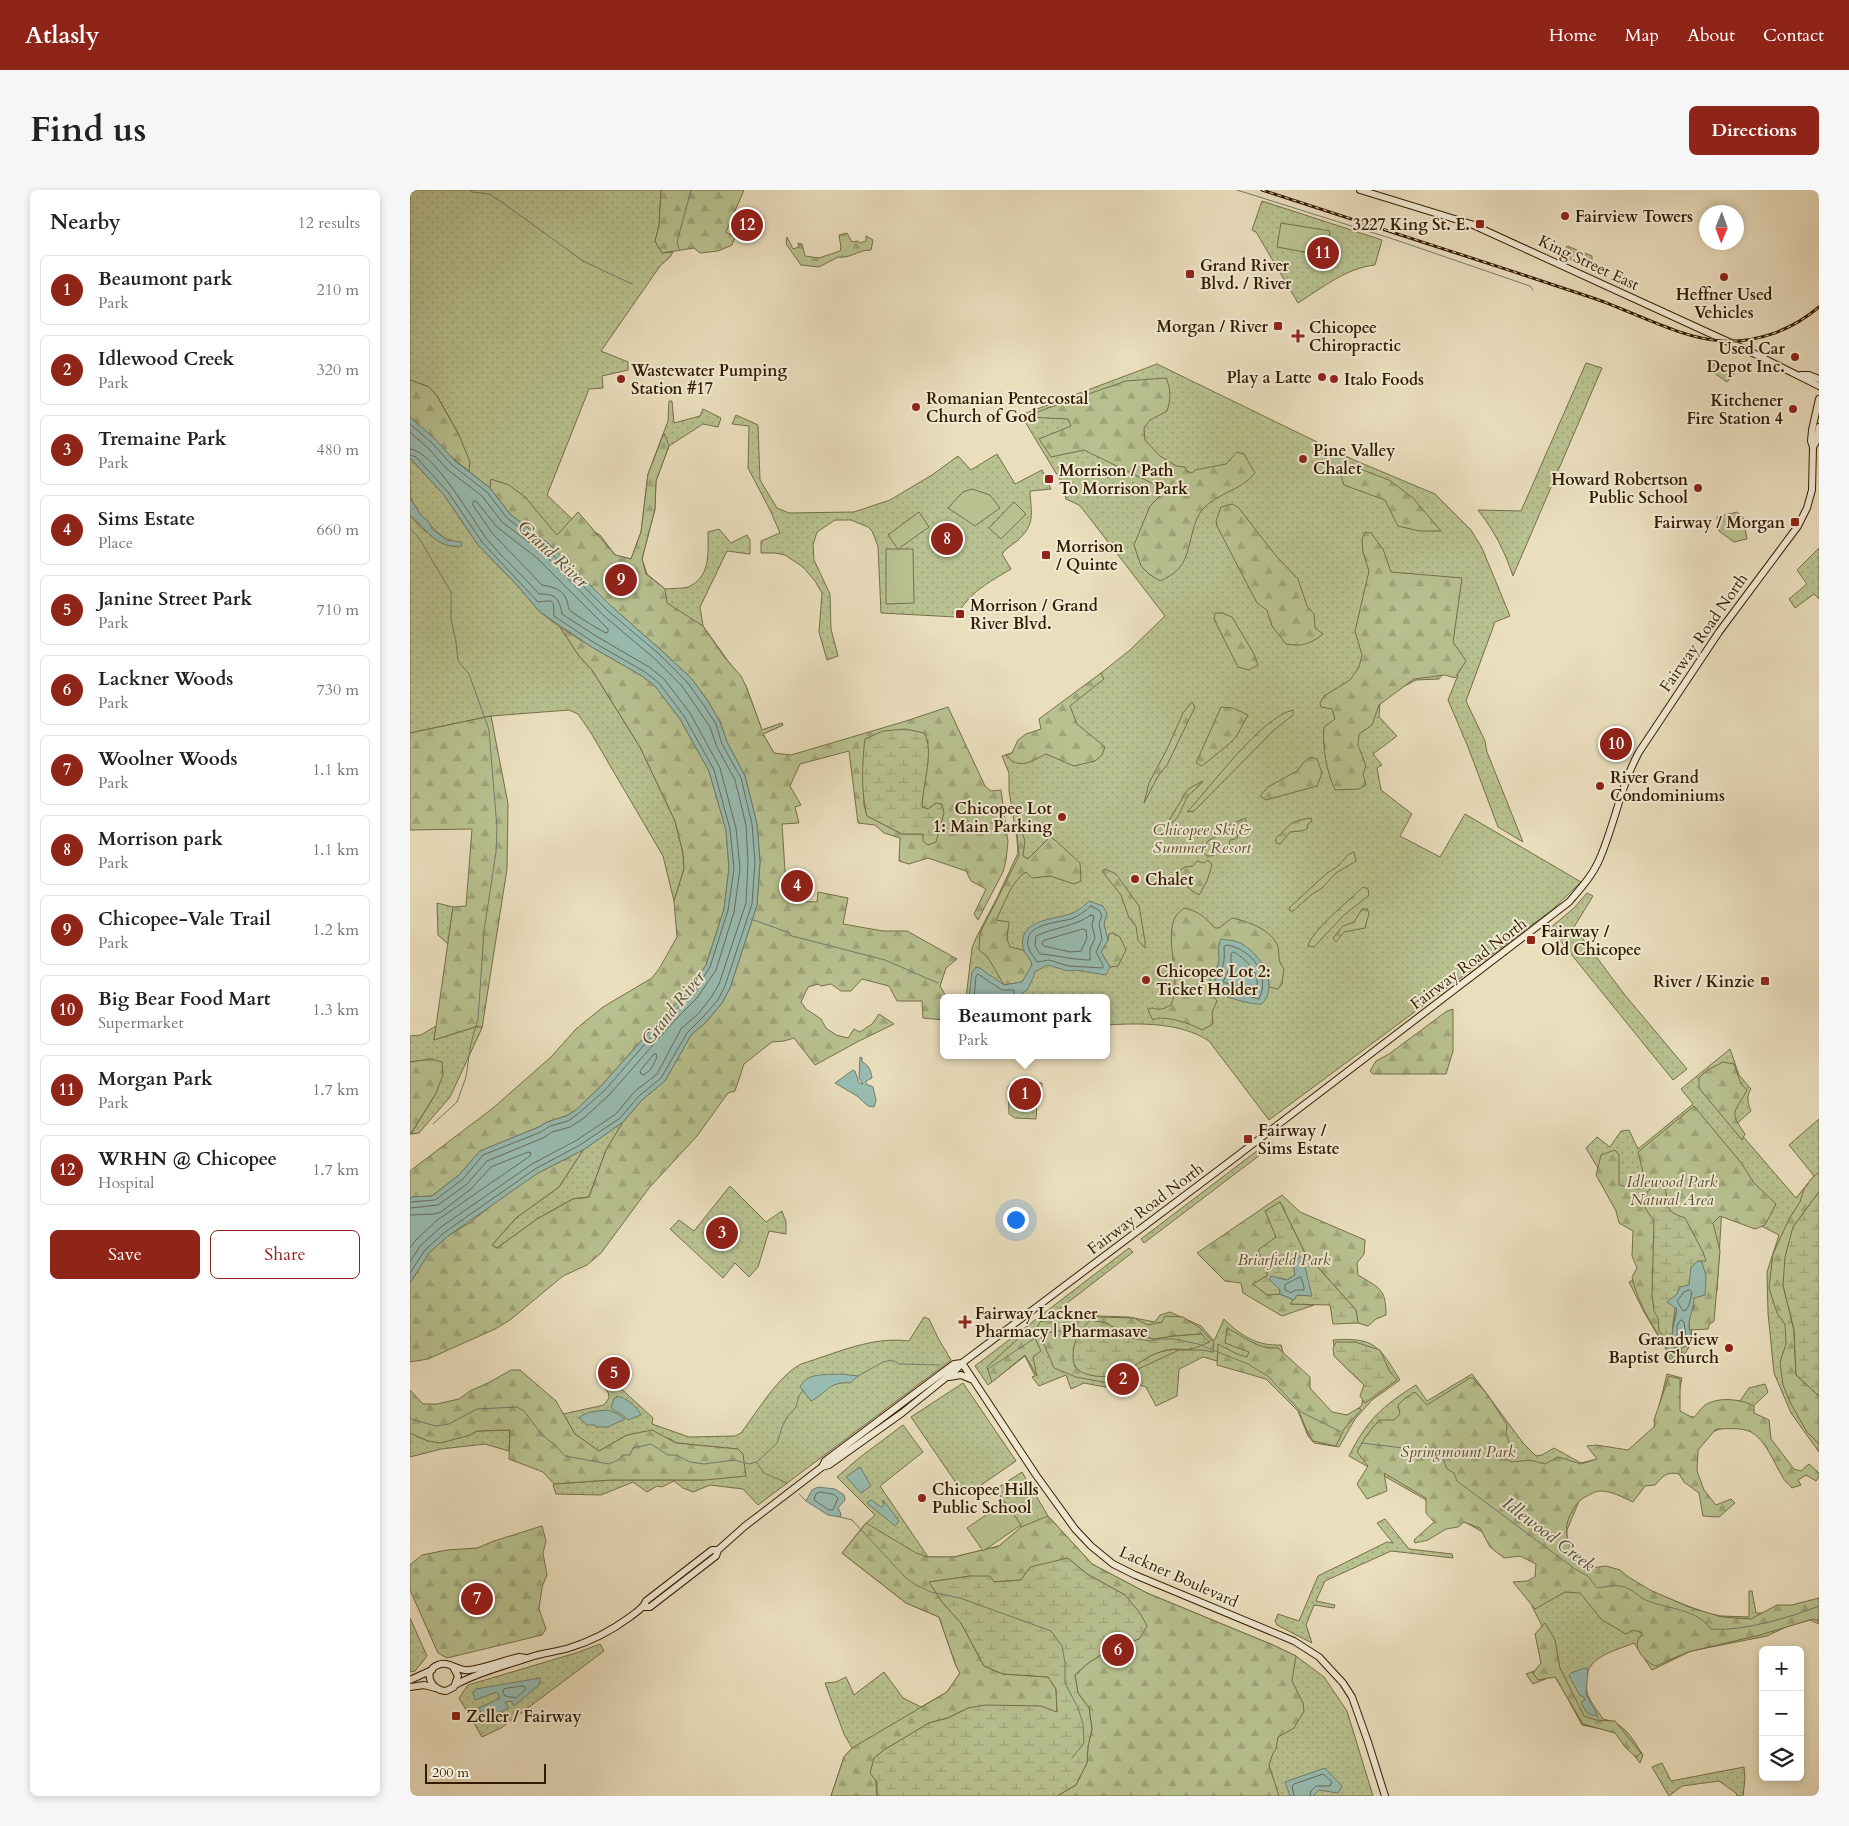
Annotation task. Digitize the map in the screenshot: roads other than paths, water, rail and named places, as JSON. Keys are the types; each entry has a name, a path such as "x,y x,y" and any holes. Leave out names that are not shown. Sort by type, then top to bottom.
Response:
{"main road":[{"name":"King Street East","path":"1360,190 1471,224 1800,375 1819,386"},
{"name":"King Street East","path":"1800,375 1808,375 1819,379"},
{"name":"Fairway Road North","path":"456,1684 476,1674 596,1639 618,1626 644,1607 646,1602 676,1577 712,1550 718,1550 762,1512 822,1467 829,1465 868,1438 947,1377 962,1363 1224,1166 1569,902 1587,882 1600,859 1629,769 1642,747 1719,632 1808,508 1812,490 1812,430 1819,399"},
{"name":"Fairway Road North","path":"1813,446 1816,442 1819,428"},
{"name":"Fairway Road North","path":"822,1467 825,1461 954,1364 962,1363"},
{"name":"Lackner Boulevard","path":"962,1363 1036,1475 1075,1529 1090,1546 1113,1564 1168,1590 1215,1607 1294,1641 1330,1666 1352,1697 1385,1796"},
{"path":"947,1377 961,1375 974,1380"},
{"name":"Fairway Road North","path":"454,1667 468,1670 519,1657 527,1658"},
{"path":"410,1680 446,1663 454,1667 458,1676 456,1684 452,1689 446,1691 424,1685 410,1687"},
{"path":"432,1670 430,1680 435,1688"}],"water":[{"name":"Grand River","path":"410,417 436,440 455,461 490,488 510,514 549,544 611,606 691,678 708,701 720,722 727,742 745,776 757,824 760,862 757,905 730,988 722,1003 707,1021 691,1035 665,1081 642,1100 623,1122 583,1150 538,1173 448,1236 429,1253 410,1283 410,1200 412,1197 432,1196 459,1175 480,1151 547,1122 566,1116 576,1110 601,1086 667,1012 688,992 706,965 724,909 729,868 726,830 709,771 680,719 655,686 642,676 590,646 540,612 478,545 444,495 410,458"},
{"path":"410,498 421,515 429,522 432,529 447,540 461,542 462,546 445,545 426,532 410,515"},
{"path":"1089,901 1103,906 1107,914 1104,924 1108,940 1101,952 1110,967 1106,975 1076,970 1068,971 1048,965 1034,972 1027,990 1021,994 969,994 972,972 976,967 1004,985 1022,982 1032,965 1023,948 1023,939 1026,932 1038,923 1070,914 1083,907"},
{"path":"1221,939 1240,943 1260,961 1265,970 1269,987 1267,996 1262,1004 1231,998 1212,988 1210,977 1219,961 1219,944"},
{"path":"860,1057 871,1073 872,1078 866,1081 866,1084 873,1087 876,1100 874,1107 868,1106 857,1096 835,1083 853,1070 859,1083 863,1084 859,1078"},
{"path":"1302,1255 1312,1296 1297,1295 1294,1300 1280,1294 1280,1290 1269,1279 1271,1276 1287,1280 1295,1275 1293,1263"},
{"path":"1698,1261 1702,1262 1706,1276 1705,1295 1694,1298 1689,1321 1691,1335 1687,1346 1681,1348 1673,1347 1672,1332 1677,1309 1667,1302 1677,1294 1680,1287 1689,1285 1691,1267"},
{"path":"841,1374 858,1376 850,1383 833,1386 811,1401 800,1387 803,1382 812,1377"},
{"path":"616,1396 630,1402 641,1415 628,1420 611,1408 614,1398 617,1398"},
{"path":"608,1410 625,1419 608,1427 596,1427 595,1425 587,1425 579,1418 596,1411"},
{"path":"860,1467 871,1486 861,1493 846,1477"},
{"path":"818,1487 835,1489 844,1495 845,1500 838,1508 841,1514 840,1517 828,1515 806,1501 812,1490"},
{"path":"871,1500 881,1507 884,1505 883,1500 899,1521 895,1526 867,1503"},
{"path":"1585,1668 1588,1670 1586,1694 1598,1716 1589,1714 1586,1711 1581,1702 1585,1700 1583,1696 1580,1696 1569,1675"},
{"path":"540,1678 540,1684 514,1706 511,1701 505,1702 509,1708 484,1719 479,1708 500,1698 497,1692 475,1700 473,1693 476,1689"},
{"path":"1325,1768 1342,1786 1338,1793 1319,1790 1313,1796 1290,1796 1285,1782"}],"waterway":[{"path":"470,190 472,192 489,194 583,261 632,284"},
{"path":"679,249 677,242 691,190"},
{"path":"1237,190 1396,240 1530,286 1533,290"},
{"path":"410,528 419,538 451,592 451,619 458,661 469,674 489,730 497,828 496,852 484,931 478,1019 471,1043 466,1077 457,1102 433,1124"},
{"path":"751,919 787,932 792,936 885,960 938,983"},
{"name":"Idlewood Creek","path":"1041,1334 1056,1331 1110,1334 1151,1341 1174,1339 1198,1344 1248,1364 1269,1377 1301,1412 1341,1432"},
{"name":"Idlewood Creek","path":"988,1369 1035,1338"},
{"name":"Idlewood Creek","path":"858,1376 883,1362 892,1360 899,1364 940,1365"},
{"name":"Idlewood Creek","path":"410,1419 436,1426 449,1424 477,1409 517,1407 524,1411 542,1435 565,1456 609,1464 618,1460 623,1455 630,1455 633,1448 651,1444 668,1455 676,1455 690,1462 704,1464 734,1460 749,1464 757,1462 777,1443 782,1427 787,1417 796,1407 803,1390"},
{"name":"Idlewood Creek","path":"1361,1443 1421,1450 1426,1453 1440,1453 1447,1469 1454,1473 1457,1481 1575,1569 1588,1576 1597,1588 1624,1587 1648,1601 1690,1613 1705,1622 1711,1629 1751,1626 1795,1615 1819,1606"},
{"path":"757,1463 764,1473 787,1483"},
{"path":"799,1494 806,1501"},
{"path":"840,1517 852,1520 905,1577 916,1585 931,1592 960,1598 1051,1631 1062,1646 1065,1663 1065,1683 1078,1708 1083,1724 1084,1743 1072,1758"}],"railway":[{"path":"1262,190 1596,299 1674,330 1706,339 1735,341 1761,337 1786,328 1819,307"}],"place":[{"name":"Fairview Towers","path":"1565,216"},
{"name":"3227 King St. E.","path":"1480,224"},
{"name":"WRHN @ Chicopee","path":"747,225"},
{"name":"Morgan Park","path":"1323,253"},
{"name":"Grand River Blvd. / River","path":"1190,274"},
{"name":"Heffner Used Vehicles","path":"1724,277"},
{"name":"Morgan / River","path":"1278,326"},
{"name":"Chicopee Chiropractic","path":"1298,336"},
{"name":"Used Car Depot Inc.","path":"1795,357"},
{"name":"Play a Latte","path":"1322,377"},
{"name":"Wastewater Pumping Station #17","path":"621,379"},
{"name":"Italo Foods","path":"1334,379"},
{"name":"Romanian Pentecostal Church of God","path":"916,407"},
{"name":"Kitchener Fire Station 4","path":"1793,409"},
{"name":"Pine Valley Chalet","path":"1303,459"},
{"name":"Morrison / Path To Morrison Park","path":"1049,479"},
{"name":"Howard Robertson Public School","path":"1698,488"},
{"name":"Fairway / Morgan","path":"1795,522"},
{"name":"Morrison park","path":"947,539"},
{"name":"Morrison / Quinte","path":"1046,555"},
{"name":"Chicopee-Vale Trail","path":"621,580"},
{"name":"Morrison / Grand River Blvd.","path":"960,614"},
{"name":"Big Bear Food Mart","path":"1616,744"},
{"name":"River Grand Condominiums","path":"1600,786"},
{"name":"Chicopee Lot 1: Main Parking","path":"1062,817"},
{"name":"Chalet","path":"1135,879"},
{"name":"Sims Estate","path":"797,886"},
{"name":"Fairway / Old Chicopee","path":"1531,940"},
{"name":"Chicopee Lot 2: Ticket Holder","path":"1146,980"},
{"name":"River / Kinzie","path":"1765,981"},
{"name":"Beaumont park","path":"1025,1094"},
{"name":"Fairway / Sims Estate","path":"1248,1139"},
{"name":"Tremaine Park","path":"722,1233"},
{"name":"Fairway Lackner Pharmacy | Pharmasave","path":"965,1322"},
{"name":"Grandview Baptist Church","path":"1729,1348"},
{"name":"Janine Street Park","path":"614,1373"},
{"name":"Idlewood Creek","path":"1123,1379"},
{"name":"Chicopee Hills Public School","path":"922,1498"},
{"name":"Woolner Woods","path":"477,1599"},
{"name":"Lackner Woods","path":"1118,1650"},
{"name":"Zeller / Fairway","path":"456,1716"}],"park label":[{"name":"Chicopee Ski & Summer Resort","path":"1202,838"},
{"name":"Idlewood Park Natural Area","path":"1672,1190"},
{"name":"Briarfield Park","path":"1284,1259"},
{"name":"Springmount Park","path":"1458,1451"}]}
